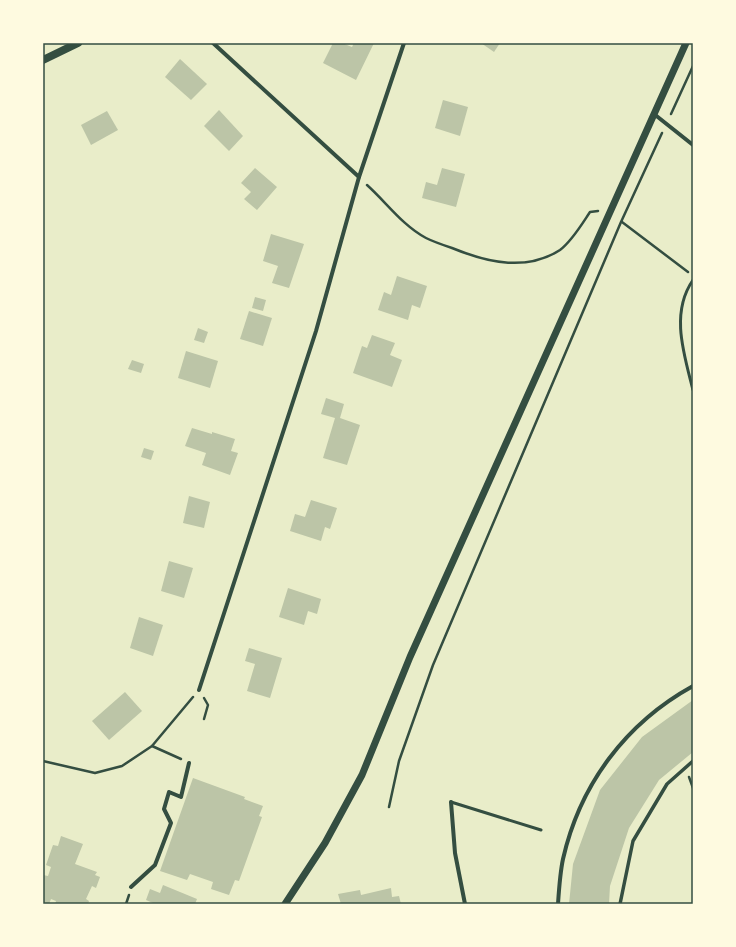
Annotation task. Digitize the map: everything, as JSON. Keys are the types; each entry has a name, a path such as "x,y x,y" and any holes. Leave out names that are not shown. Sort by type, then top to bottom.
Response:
{"main road":[{"path":"43,60 78,43"}],"street":[{"path":"213,43 359,177"},
{"path":"198,690 316,331 359,177 404,43"},
{"path":"284,904 325,843 362,775 410,658 686,43"},
{"path":"654,114 693,145"},
{"path":"558,904 563,858 580,807 602,766 628,735 651,714 693,686"},
{"path":"620,904 633,842 667,784 693,761"},
{"path":"131,887 155,865 171,822 164,809 167,797 169,792 181,797 189,763"},
{"path":"451,802 455,853 465,904"}],"lane":[{"path":"693,280 687,289 680,311 683,349 693,390"},
{"path":"451,802 541,830"}],"path":[{"path":"389,807 399,761 433,665 621,222 693,66"},
{"path":"359,177 404,221 426,238 477,258 511,264 534,261 560,250 580,228 590,212 599,211 610,214 693,276"},
{"path":"43,761 95,773 122,766 152,746 198,690 208,705 204,719"},
{"path":"152,746 189,763"}],"building":[{"path":"333,43 342,43 352,47 354,43 374,43 356,80 323,63"},
{"path":"481,43 500,43 494,52"},
{"path":"180,59 207,84 191,100 165,77"},
{"path":"443,100 468,107 460,136 435,128"},
{"path":"219,110 243,136 229,151 204,126"},
{"path":"107,111 118,130 91,145 81,125"},
{"path":"255,168 277,187 257,210 244,199 251,192 241,183"},
{"path":"442,168 465,174 456,207 422,198 426,182 437,185"},
{"path":"271,234 304,244 289,288 272,283 278,266 263,261"},
{"path":"397,276 427,286 420,308 412,305 408,320 378,310 384,292 391,295"},
{"path":"255,297 266,300 263,311 252,308"},
{"path":"249,311 272,318 263,346 240,339"},
{"path":"198,328 208,332 204,343 194,340"},
{"path":"372,335 395,343 390,355 402,360 392,387 353,373 362,346 367,348"},
{"path":"186,351 218,361 210,388 178,378"},
{"path":"132,360 144,364 141,373 128,369"},
{"path":"326,398 344,404 340,418 360,425 347,465 323,458 335,418 321,414"},
{"path":"192,428 235,439 231,451 238,453 230,475 202,465 206,453 185,446"},
{"path":"144,448 154,451 151,460 141,457"},
{"path":"189,496 210,502 204,528 183,523"},
{"path":"311,500 337,508 330,529 325,527 321,541 290,531 295,514 305,517"},
{"path":"169,561 193,568 184,598 161,591"},
{"path":"288,588 321,599 317,614 308,611 304,625 279,617"},
{"path":"139,617 163,625 153,656 130,648"},
{"path":"249,648 282,658 270,698 247,691 255,664 245,661"},
{"path":"125,692 142,711 109,740 92,721"},
{"path":"693,700 693,752 659,780 629,828 610,886 609,904 569,904 573,864 600,790 642,737"},
{"path":"193,778 245,797 244,799 263,806 259,816 262,817 239,881 235,880 229,895 211,889 213,882 190,874 187,880 160,871"},
{"path":"61,836 83,844 75,864 97,872 95,875 100,877 96,888 92,886 86,899 89,901 88,904 55,904 56,901 51,899 49,904 43,902 43,875 48,876 51,867 46,865 53,845 58,846"},
{"path":"163,885 197,899 195,904 152,904 153,903 146,900 150,889 160,893"},
{"path":"391,888 392,897 399,896 401,904 341,904 338,894 360,890 361,895"}]}
